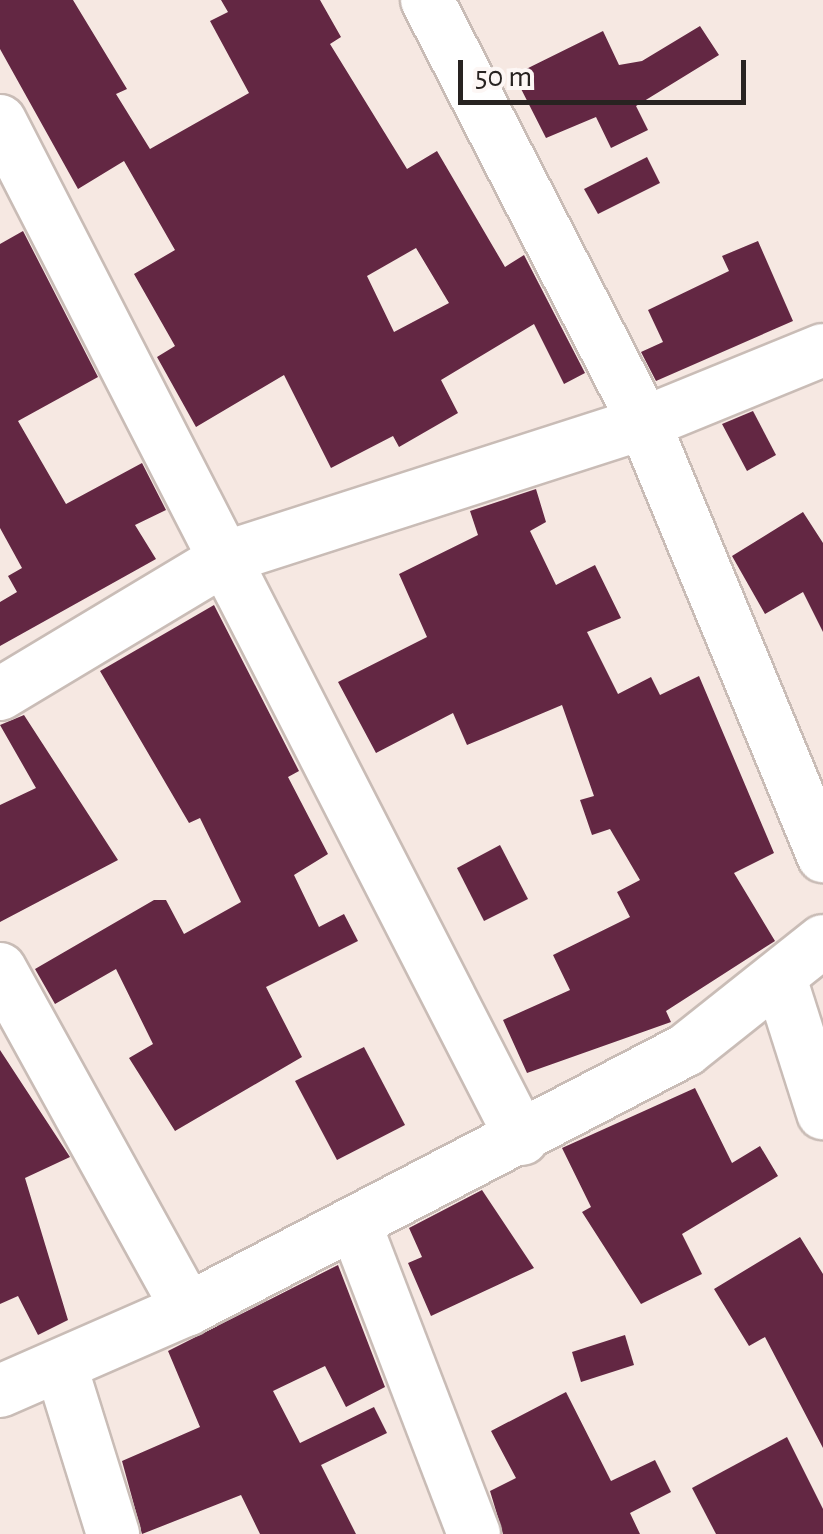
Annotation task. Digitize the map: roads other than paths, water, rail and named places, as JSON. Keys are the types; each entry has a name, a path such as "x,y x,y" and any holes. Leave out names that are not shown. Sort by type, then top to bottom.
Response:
{"street":[{"path":"427,0 644,423 823,856"},
{"path":"0,121 230,556 522,1138"},
{"path":"0,694 230,556 644,423 823,350"},
{"path":"0,1392 62,1370 188,1309 686,1050 823,941"},
{"path":"0,969 188,1309"},
{"path":"780,978 823,1113"},
{"path":"355,1224 474,1534"},
{"path":"62,1370 112,1534"}]}
